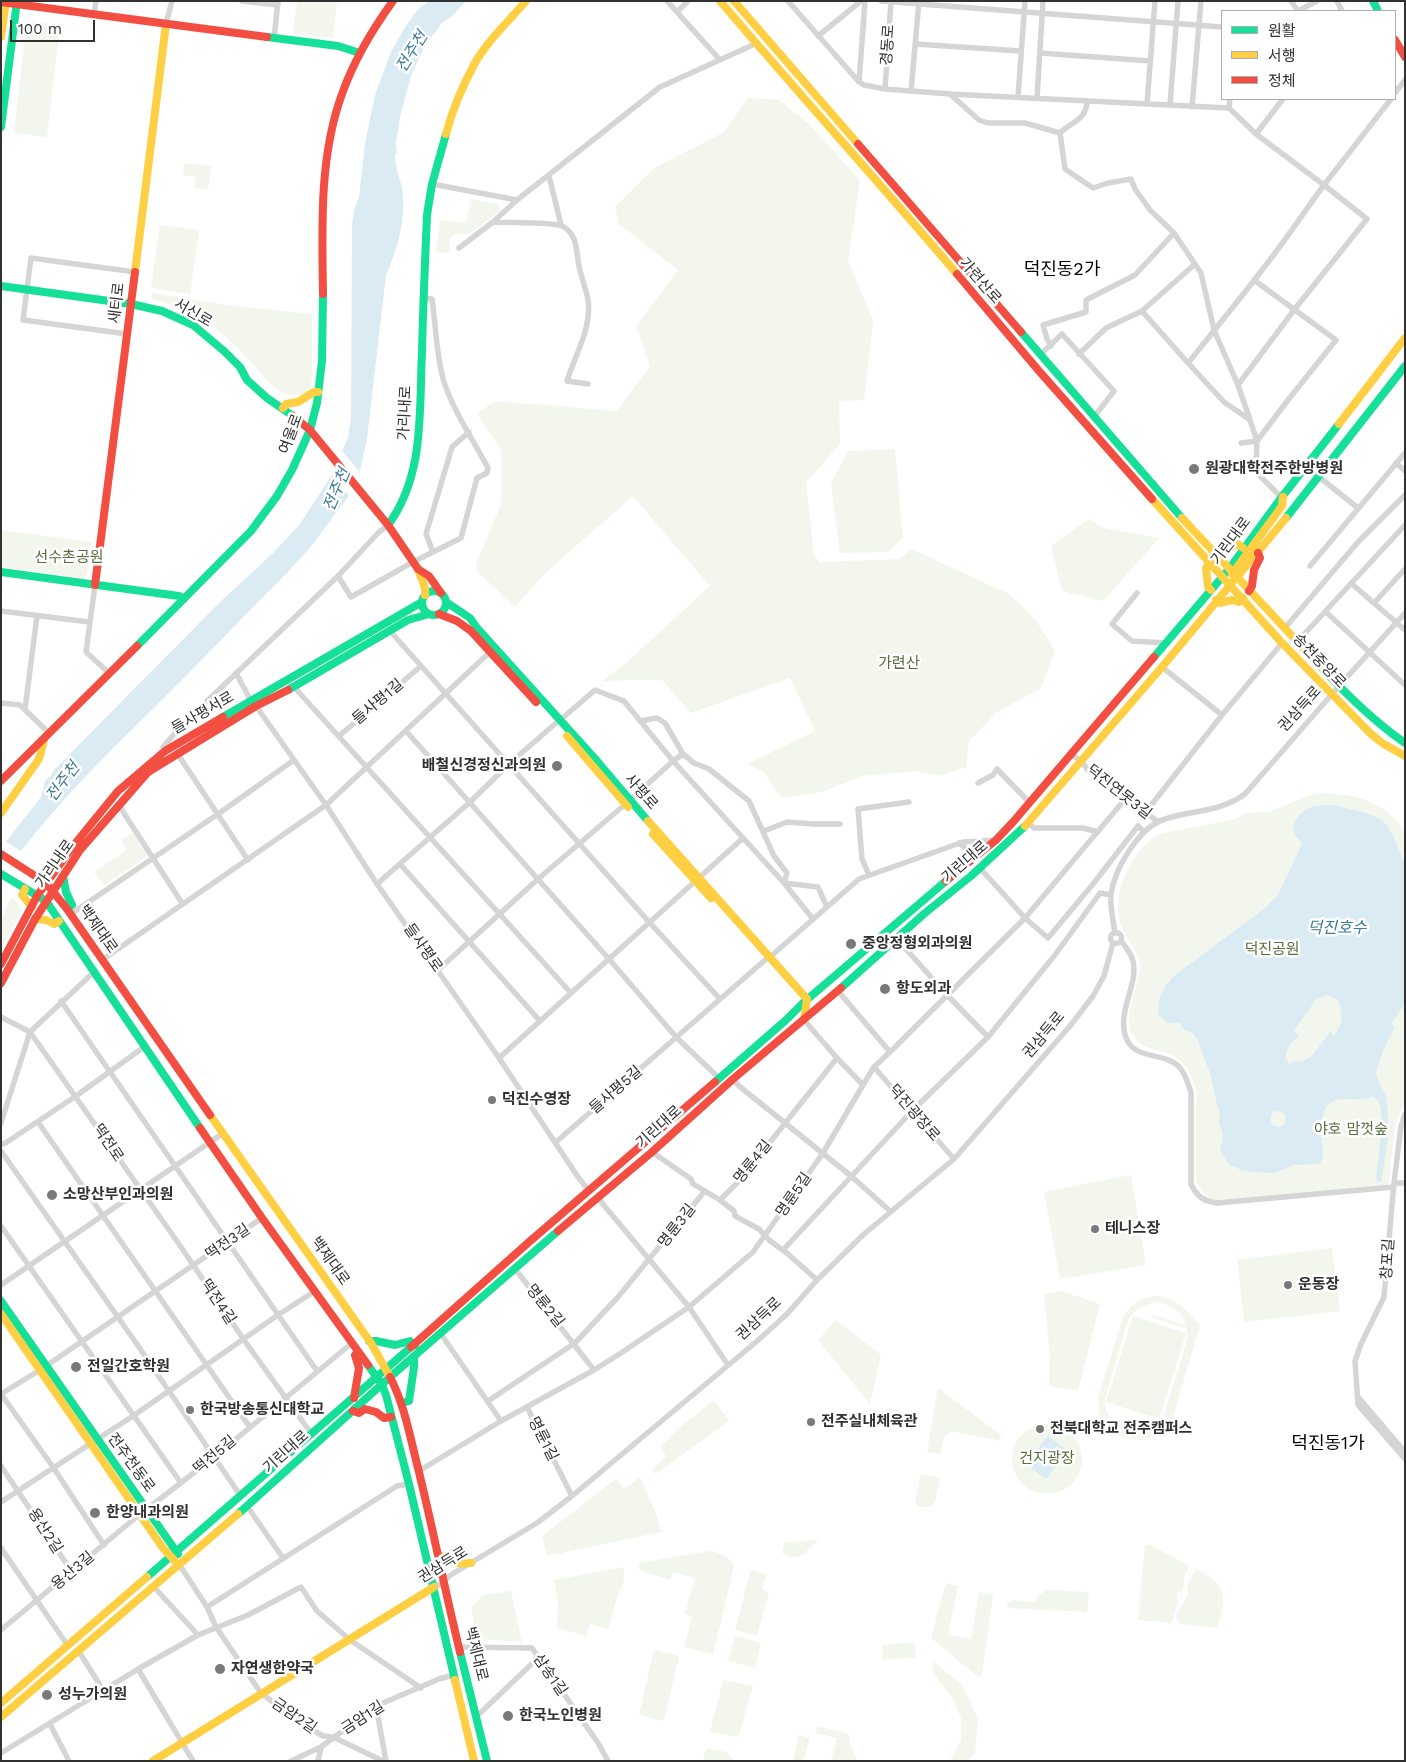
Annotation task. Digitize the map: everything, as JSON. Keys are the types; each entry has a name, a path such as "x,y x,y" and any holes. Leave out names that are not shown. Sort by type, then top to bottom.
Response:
{"street":[{"path":"94,14 96,1"},
{"name":"새터로","path":"110,674 86,652 166,24 172,1"},
{"path":"242,1 278,3 274,39"},
{"name":"여울로","path":"1,781 231,552 268,510 288,478 310,430 318,392 322,354 326,178 329,143 341,96 360,53 393,1"},
{"name":"가리내로","path":"165,751 163,747 182,725 338,576 379,532 388,525 397,514 407,494 418,450 427,215 432,184 450,119 475,63 494,37 526,1"},
{"path":"667,1 720,60"},
{"path":"677,12 688,1"},
{"name":"가련산로","path":"720,1 755,44 898,206 1045,378 1169,518 1211,562 1231,577"},
{"name":"가련산로","path":"734,1 1214,553 1231,577"},
{"path":"818,36 863,1"},
{"path":"859,82 863,1"},
{"path":"880,1 1221,27"},
{"path":"1018,97 1025,1"},
{"path":"1036,98 1043,1"},
{"path":"1147,104 1155,1"},
{"path":"1170,105 1178,1"},
{"path":"1192,107 1200,1"},
{"path":"1300,10 1317,1"},
{"path":"1,36 4,2 338,46 360,53"},
{"path":"791,2 818,36 859,82 864,85 885,89 950,94 1229,108 1256,134 1367,218 1294,310 1238,385"},
{"name":"경동로","path":"885,89 891,2"},
{"path":"1,127 17,3"},
{"path":"911,91 918,3"},
{"path":"1396,42 1405,57"},
{"path":"460,248 517,200 660,88 755,44"},
{"path":"915,44 1021,51"},
{"path":"1040,53 1150,61"},
{"path":"1396,92 1405,80"},
{"path":"950,94 979,120 988,123 1025,124 1060,133"},
{"path":"1229,108 1230,100"},
{"path":"1256,134 1282,100"},
{"path":"1188,363 1272,258 1324,186 1390,100"},
{"path":"1060,133 1082,116 1086,109 1087,101"},
{"path":"1060,133 1065,169 1093,188 1131,179 1135,189 1150,210 1174,233 1200,273 1214,330 1238,385 1257,441 1256,465 1260,476 1283,497 1282,506 1231,577 1273,622 1278,623"},
{"path":"549,176 560,225"},
{"path":"432,184 517,200"},
{"path":"493,222 560,225 573,235 588,300 588,316 583,339 567,381 588,384"},
{"path":"1051,346 1043,325 1086,312 1086,300 1135,275 1174,233"},
{"path":"127,334 23,320 31,258 135,272"},
{"path":"1079,354 1106,328 1142,311 1195,264"},
{"path":"1241,443 1257,441 1336,340 1254,280"},
{"name":"서신로","path":"1,286 131,304 162,311 193,325 224,351 240,367 247,380 267,398 283,408 310,430 380,515"},
{"path":"338,576 350,597 461,538 477,478 487,473 488,468 450,397 444,381 437,345 432,299 423,298"},
{"path":"1142,311 1224,402 1250,420"},
{"path":"1040,354 1062,334 1114,391 1094,416"},
{"name":"기린대로","path":"388,1373 414,1358 597,1197 652,1152 733,1079 807,1018 925,913 980,868 1028,823 1162,667 1216,600 1231,577 1243,548 1405,338"},
{"name":"기린대로","path":"1,1717 247,1506 353,1411 415,1345 529,1242 996,840 1072,755 1211,590 1231,577 1258,553 1405,366"},
{"path":"283,408 286,404 302,401 314,392 318,392"},
{"path":"433,552 426,534 452,447 468,432"},
{"path":"1310,566 1405,453"},
{"path":"1396,463 1405,471"},
{"path":"1319,477 1358,508"},
{"path":"1284,629 1358,542 1405,495"},
{"name":"사평로","path":"380,515 418,569 429,576 446,602 470,618 627,802 805,1003"},
{"path":"1297,642 1405,525"},
{"path":"1214,553 1218,550 1226,551 1238,544 1243,548"},
{"path":"1249,591 1252,586 1254,570 1260,558 1258,553"},
{"path":"1211,562 1206,568 1208,587 1211,590"},
{"path":"418,569 420,579 426,590 423,598 424,609 429,614"},
{"path":"1374,603 1405,569"},
{"path":"1,572 184,598"},
{"name":"송천중앙로","path":"1231,577 1249,591 1339,686 1383,728 1402,741"},
{"name":"송천중앙로","path":"1231,577 1243,598 1282,643 1332,695 1382,743 1405,756"},
{"path":"1352,584 1405,630"},
{"path":"423,598 430,591 441,593"},
{"path":"1138,593 1112,624 1132,641 1167,642"},
{"name":"들사평서로","path":"148,772 253,704 289,678 423,598"},
{"path":"1216,600 1220,603 1232,600 1239,602 1243,598"},
{"path":"439,614 445,609 446,602"},
{"path":"1,611 89,622"},
{"path":"1326,612 1405,686"},
{"name":"권삼득로","path":"1115,933 1112,919 1112,895 1118,869 1144,832 1157,822 1234,802 1250,788 1369,651 1405,613"},
{"name":"사평로","path":"400,625 408,620 429,614 439,614 458,620 474,632 490,652 558,722"},
{"path":"25,709 36,616"},
{"name":"들사평서로","path":"38,896 74,845 118,791 165,751 253,704 294,687 400,625"},
{"path":"390,631 720,999"},
{"path":"1145,813 1222,715 1282,643"},
{"path":"102,960 326,805 490,652"},
{"name":"들사평1길","path":"421,666 339,736 571,993"},
{"path":"1162,667 1222,715"},
{"name":"들사평로","path":"236,673 253,704 326,805 377,884 499,1058 589,1191"},
{"path":"294,687 339,736"},
{"path":"377,884 469,803 509,764 595,690 624,701 673,761 784,883 813,919"},
{"path":"1,705 20,705 47,736 39,759 1,812"},
{"path":"640,721 657,718 665,723 683,754 709,769 749,801 774,856 787,873 784,883"},
{"path":"406,732 609,959 676,1037 719,1078"},
{"path":"1402,741 1405,733"},
{"path":"177,753 248,860"},
{"path":"438,970 538,879 683,754"},
{"path":"1072,755 1081,761"},
{"path":"69,911 153,859 294,760"},
{"name":"덕진연못3길","path":"1081,761 1088,770 1157,822"},
{"path":"978,783 993,775 997,769 1030,803"},
{"name":"가리내로","path":"1,983 35,919 80,850 118,804 148,772"},
{"name":"덕진광장로","path":"864,1085 874,1067 1025,918 1126,798"},
{"path":"869,875 862,859 858,809 909,802"},
{"path":"118,804 182,904"},
{"path":"764,832 787,822 840,824"},
{"path":"1028,823 1034,828 1082,828 1098,832"},
{"path":"980,868 1025,918 1048,938 1138,826 1144,832"},
{"path":"499,1058 742,839"},
{"name":"들사평5길","path":"556,1142 859,879 959,843 996,840"},
{"path":"959,843 976,856"},
{"name":"백제대로","path":"1,854 46,883 69,911 222,1134 369,1341 388,1373 402,1403 439,1556 449,1608 487,1761"},
{"path":"400,864 470,940 540,1021"},
{"name":"백제대로","path":"1,874 46,901 209,1142 379,1382 392,1416 474,1761"},
{"path":"63,876 66,892 72,905 69,911"},
{"path":"784,883 818,887 827,907"},
{"path":"1093,884 1100,893 1112,895"},
{"path":"24,889 22,895 32,907"},
{"path":"783,1250 912,1111 988,1037 1055,955 1100,893"},
{"name":"가리내로","path":"1,964 38,896"},
{"path":"35,919 46,920 54,924 59,921"},
{"name":"권삼득로","path":"1115,933 1121,935 1121,941 1133,959 1134,967 1124,1016 1127,1039 1131,1046 1144,1053 1170,1060 1179,1067 1186,1078 1190,1092 1191,1184 1200,1197 1217,1203 1405,1183"},
{"name":"권삼득로","path":"153,1761 444,1582 449,1576 538,1523 728,1365 787,1314 816,1280 890,1211 954,1159 1087,1004 1104,976 1113,943 1111,937 1115,933"},
{"path":"897,939 988,1037"},
{"path":"1113,943 1121,941"},
{"path":"1,1123 30,1032 94,972"},
{"path":"110,995 121,987"},
{"path":"838,991 890,1052"},
{"path":"61,1001 317,1371"},
{"path":"805,1003 807,1018 837,1058 864,1085"},
{"path":"1,1017 30,1032"},
{"name":"떡전로","path":"30,1032 182,1247"},
{"path":"1,1143 4,1144 38,1122 144,1047"},
{"path":"785,1122 837,1058"},
{"name":"덕진광장로","path":"874,1067 954,1159"},
{"path":"733,1079 739,1086 851,1176 890,1211"},
{"name":"명륜5길","path":"765,1236 823,1153 864,1085"},
{"path":"196,1122 209,1113"},
{"name":"창포길","path":"1405,1114 1399,1135 1384,1298 1361,1344 1355,1361 1358,1405 1405,1459"},
{"path":"38,1122 249,1426"},
{"name":"명륜4길","path":"720,1200 739,1181 785,1122"},
{"path":"1,1285 102,1214 222,1134"},
{"path":"1,1151 240,1495"},
{"path":"652,1152 691,1178 693,1184 704,1192 720,1200 734,1211 735,1216 758,1229 816,1280"},
{"name":"명륜3길","path":"618,1297 704,1192"},
{"name":"명륜3길","path":"597,1197 689,1307 728,1365"},
{"name":"떡전3길","path":"1,1394 118,1318 155,1290 262,1218"},
{"path":"1,1226 180,1483"},
{"path":"527,1407 594,1370 689,1307 753,1252 765,1236"},
{"name":"떡전3길","path":"182,1247 193,1265"},
{"name":"떡전4길","path":"193,1265 284,1398 311,1433"},
{"name":"명륜2길","path":"515,1269 575,1343 594,1370"},
{"name":"떡전4길","path":"94,1441 315,1291"},
{"name":"명륜2길","path":"488,1401 575,1343 618,1297"},
{"name":"전주천동로","path":"1,1301 43,1368 94,1441 144,1511 177,1550 179,1564"},
{"name":"전주천동로","path":"1,1314 43,1368"},
{"path":"441,1334 501,1421"},
{"path":"369,1341 374,1339 396,1346 410,1341 415,1345"},
{"name":"떡전5길","path":"144,1511 213,1458 249,1426 352,1343"},
{"path":"354,1398 359,1368 355,1355 358,1352"},
{"path":"402,1403 409,1400 410,1380 416,1364 414,1358"},
{"name":"기린대로","path":"2,1702 311,1433 354,1398 379,1382"},
{"path":"1,1394 53,1467 104,1544"},
{"path":"1359,1398 1405,1452"},
{"name":"명륜1길","path":"419,1471 527,1407 572,1496"},
{"path":"353,1411 360,1413 365,1410 376,1412 384,1418 392,1416"},
{"path":"1,1502 94,1441"},
{"name":"용산2길","path":"1,1466 72,1572"},
{"path":"207,1607 397,1486 409,1484"},
{"path":"247,1506 283,1558"},
{"name":"전주천동로","path":"144,1511 170,1557 179,1564"},
{"name":"용산3길","path":"2,1626 37,1601 144,1511"},
{"path":"1,1548 68,1646"},
{"path":"439,1556 445,1556 446,1559 454,1563 471,1563"},
{"path":"179,1564 207,1607 216,1627 261,1693"},
{"path":"153,1586 198,1635"},
{"path":"1,1753 138,1669 198,1635 248,1615 301,1587 316,1611 350,1640 421,1688"},
{"name":"삼송1길","path":"460,1648 532,1648 598,1743 608,1761"},
{"path":"78,1650 103,1690"},
{"path":"477,1716 538,1658"},
{"path":"138,1669 193,1761"},
{"name":"금암1길","path":"321,1747 376,1706 439,1679 454,1675"},
{"name":"금암2길","path":"261,1693 299,1722 323,1736 333,1737 385,1761"},
{"path":"376,1706 385,1761"},
{"path":"50,1724 69,1761"},
{"path":"291,1761 321,1747"},
{"path":"318,1761 321,1747"}],"green space":[{"path":"297,1 337,1 333,38 293,34"},
{"path":"31,21 60,25 47,137 14,133 26,27"},
{"name":"가련산","path":"748,98 779,100 808,123 860,180 848,260 873,321 864,400 839,401 840,444 806,483 814,554 819,562 900,559 911,549 1009,594 1035,619 1055,651 1041,688 997,712 969,741 966,767 940,776 915,771 863,776 821,792 781,798 764,772 747,764 815,731 790,678 691,713 662,680 601,682 626,663 710,586 633,496 544,574 515,607 478,572 476,564 501,504 501,449 477,414 495,401 617,411 650,366 636,326 678,270 619,224 615,207 653,169 724,132"},
{"path":"184,163 211,166 208,190 194,188 195,177 183,175"},
{"path":"471,199 498,204 501,210 469,234 454,234 449,240 450,253 436,252 440,220 466,223"},
{"path":"160,225 199,230 190,294 151,288"},
{"path":"152,293 226,305 312,314 312,378 310,388 306,394 297,395 279,390 230,341 209,323 190,312 152,299"},
{"path":"895,449 903,538 888,552 840,553 831,483 848,451"},
{"path":"1089,519 1104,528 1159,538 1103,601 1062,591 1051,546"},
{"name":"선수촌공원","path":"1,530 91,542 87,575 82,578 1,567"},
{"name":"덕진공원","path":"1326,793 1349,796 1371,802 1390,814 1405,832 1405,1101 1395,1126 1389,1180 1387,1186 1215,1200 1205,1194 1196,1181 1197,1095 1191,1076 1183,1063 1175,1056 1140,1044 1133,1036 1130,1028 1130,1011 1139,977 1140,963 1122,928 1118,902 1121,889 1125,875 1140,851 1159,834 1236,819 1245,813 1269,812 1310,795"},
{"path":"133,833 148,856 104,885 94,872 127,850 121,840"},
{"path":"11,898 15,900 22,911 1,949 1,919"},
{"name":"테니스장","path":"1131,1175 1146,1265 1060,1279 1044,1192"},
{"name":"운동장","path":"1332,1248 1340,1311 1244,1322 1237,1260"},
{"path":"1061,1291 1100,1304 1078,1391 1049,1386 1050,1357 1044,1294"},
{"path":"1150,1297 1162,1297 1175,1302 1185,1309 1200,1325 1168,1434 1159,1433 1143,1440 1119,1437 1106,1427 1099,1414 1098,1398 1123,1317 1136,1302","holes":["1157,1302 1179,1312 1186,1325 1151,1315 1151,1317 1187,1329 1187,1340 1164,1416 1156,1426 1147,1431 1127,1432 1118,1428 1111,1420 1106,1410 1105,1398 1128,1320 1137,1310 1144,1306"]},
{"path":"1133,1316 1186,1333 1159,1419 1106,1402"},
{"path":"836,1320 881,1355 870,1404 818,1340"},
{"path":"938,1388 1001,1435 1000,1441 951,1431 944,1437 940,1454 927,1452"},
{"path":"714,1400 729,1421 655,1474 652,1470 666,1456 660,1447 678,1429"},
{"name":"건지광장","path":"1047,1424 1060,1427 1072,1434 1079,1446 1082,1459 1079,1472 1072,1484 1060,1491 1047,1494 1034,1491 1022,1484 1015,1472 1012,1459 1015,1446 1022,1434 1034,1427"},
{"path":"921,1474 940,1478 935,1502 930,1507 919,1507 915,1503"},
{"path":"640,1477 657,1516 661,1532 547,1556 542,1536 616,1479 624,1489"},
{"path":"819,1540 801,1556 790,1557 782,1553 784,1543"},
{"path":"1149,1544 1189,1566 1184,1578 1183,1591 1178,1592 1176,1597 1178,1601 1172,1623 1138,1620 1145,1546"},
{"path":"710,1551 727,1557 734,1566 713,1655 684,1647 692,1616 685,1614 695,1578 673,1572 670,1580 639,1570 639,1563"},
{"path":"624,1567 621,1591 619,1591 608,1629 590,1624 586,1636 557,1628 558,1603 554,1580"},
{"path":"1195,1568 1213,1579 1222,1592 1223,1607 1217,1628 1179,1624 1176,1616 1188,1594 1187,1588"},
{"path":"751,1570 767,1574 762,1590 769,1592 757,1636 735,1630"},
{"path":"946,1583 958,1586 948,1635 971,1639 979,1592 993,1595 982,1674 978,1677 931,1638"},
{"path":"1046,1590 1089,1592 1087,1612 1007,1608 1008,1602 1013,1600 1035,1602 1039,1595"},
{"path":"511,1591 522,1642 478,1639 471,1608 483,1595"},
{"path":"735,1636 761,1643 755,1668 728,1661"},
{"path":"914,1642 916,1657 883,1660 882,1645"},
{"path":"654,1650 679,1656 664,1721 639,1715"},
{"path":"933,1661 963,1686 978,1719 975,1753 967,1761 950,1761 961,1740 961,1718 953,1699 933,1673"},
{"path":"723,1680 753,1686 738,1737 710,1732"},
{"path":"817,1726 849,1734 850,1745 857,1761 831,1761 837,1738 815,1733"},
{"path":"799,1735 810,1738 803,1761 793,1761"},
{"path":"706,1748 726,1752 735,1761 703,1761"}],"water":[{"name":"전주천","path":"430,1 466,1 451,17 442,23 424,47 411,76 400,117 396,143 397,153 395,154 403,195 401,230 386,275 367,439 360,471 348,497 309,549 284,576 78,784 19,853 1,878 1,848 41,797 45,781 54,770 219,603 273,553 300,524 331,476 348,438 351,418 352,225 354,210 359,197 365,143 375,95 391,52 407,24 420,7"},
{"name":"덕진호수","path":"1332,805 1363,812 1380,819 1387,825 1394,837 1405,865 1405,1003 1391,1024 1395,1027 1385,1046 1376,1072 1386,1096 1388,1115 1388,1138 1381,1182 1377,1181 1376,1176 1381,1137 1381,1115 1378,1101 1372,1096 1333,1101 1328,1105 1322,1122 1323,1158 1319,1164 1293,1165 1275,1173 1241,1170 1229,1164 1220,1151 1223,1135 1219,1122 1220,1112 1211,1076 1198,1041 1194,1034 1185,1030 1179,1023 1167,1023 1158,1014 1162,993 1175,975 1265,908 1278,895 1302,843 1296,835 1294,824 1302,812 1311,807","holes":["1327,995 1338,1000 1340,1006 1342,1018 1337,1031 1334,1036 1330,1032 1312,1056 1302,1062 1294,1061 1289,1064 1285,1057 1290,1044 1299,1036 1294,1030 1314,1001","1275,1111 1282,1112 1285,1115 1285,1123 1280,1127 1276,1127 1271,1123 1271,1115"]},
{"path":"1048,1436 1068,1451 1046,1479 1026,1464"}],"pier":[{"path":"341,449 362,475 351,498 330,473"},
{"path":"4,841 23,852 1,881 1,844"}],"traffic: fast":[{"path":"1,127 17,1"},
{"path":"1373,1 1378,10"},
{"path":"267,37 338,46 360,53"},
{"path":"388,525 400,506 408,485 418,442 427,215 432,184 446,134"},
{"path":"1,286 131,304 162,311 193,325 240,367 247,380 267,398 293,416"},
{"path":"137,646 251,531 277,496 292,470 310,430 317,403 322,361 323,294"},
{"path":"1021,332 1182,518"},
{"path":"1286,518 1405,366"},
{"path":"1154,657 1229,569 1339,424"},
{"path":"1,572 179,596 184,599"},
{"path":"434,591 443,594 446,603 443,612 434,615 425,612 422,603 425,594 434,591"},
{"path":"223,717 422,602"},
{"path":"446,602 470,618 648,821"},
{"path":"288,690 408,620 429,614"},
{"path":"1321,667 1361,707 1405,743"},
{"path":"841,988 925,913 971,876 1025,826"},
{"path":"1,874 46,901 200,1128"},
{"path":"63,876 66,892 72,905 67,909"},
{"path":"715,1082 803,1003 946,881"},
{"path":"238,1514 390,1377 558,1231"},
{"path":"1,1301 178,1554"},
{"path":"369,1341 395,1345 410,1341 415,1345"},
{"path":"147,1577 411,1347"},
{"path":"402,1403 409,1401 414,1357"},
{"path":"368,1365 382,1385 386,1395 455,1680"},
{"path":"460,1652 487,1761"}],"traffic: slow":[{"path":"1,37 6,1"},
{"path":"446,134 458,98 475,63 492,39 526,1"},
{"path":"720,1 957,274"},
{"path":"734,1 858,144"},
{"path":"135,272 166,24"},
{"path":"1339,424 1405,338"},
{"path":"283,408 286,404 298,402 314,392 318,392"},
{"path":"1232,574 1282,506 1283,497"},
{"path":"1152,499 1282,643 1370,733 1382,743 1405,756"},
{"path":"1182,518 1321,667"},
{"path":"1025,826 1162,667 1286,518"},
{"path":"1214,553 1238,544 1243,548"},
{"path":"1211,562 1206,568 1208,587 1211,590"},
{"path":"418,569 424,585 425,595"},
{"path":"1216,600 1220,603 1232,600 1239,602 1243,598"},
{"path":"567,736 628,807"},
{"path":"1,813 39,759 44,740"},
{"path":"648,821 807,999 804,1020"},
{"path":"653,834 711,898"},
{"path":"25,889 22,895 32,907"},
{"path":"35,919 46,920 54,924 59,921"},
{"path":"210,1115 371,1343 390,1377"},
{"path":"1,1314 163,1548 174,1560"},
{"path":"1,1717 238,1514"},
{"path":"439,1556 445,1556 457,1563 471,1563"},
{"path":"1,1703 147,1577"},
{"path":"153,1761 434,1587"},
{"path":"455,1680 474,1761"}],"traffic: jam":[{"path":"323,294 323,218 329,143 347,81 371,34 393,1"},
{"path":"1,2 267,37"},
{"path":"1396,42 1405,57"},
{"path":"858,144 1021,332"},
{"path":"95,585 135,272"},
{"path":"957,274 1039,371 1152,499"},
{"path":"293,416 310,430 388,525 418,569 429,576 441,593"},
{"path":"1249,591 1252,586 1254,570 1260,558 1258,553"},
{"path":"439,614 457,621 471,631 536,702"},
{"path":"1,781 137,646"},
{"path":"946,881 996,840 1013,822 1154,657"},
{"path":"1,983 35,919 80,850 148,772 256,706 288,690"},
{"path":"1,964 37,896 74,845 118,791 165,751 223,717"},
{"path":"1,854 46,883 67,909 210,1115"},
{"path":"558,1231 841,988"},
{"path":"411,1347 529,1242 715,1082"},
{"path":"200,1128 368,1365"},
{"path":"354,1398 359,1368 355,1355 358,1352"},
{"path":"390,1377 400,1399 410,1433 460,1652"},
{"path":"353,1411 359,1413 365,1409 376,1412 384,1418 391,1417"}],"place":[{"name":"원광대학전주한방병원","path":"1194,469"},
{"name":"배철신경정신과의원","path":"557,766"},
{"name":"중앙정형외과의원","path":"851,944"},
{"name":"항도외과","path":"885,989"},
{"name":"덕진수영장","path":"492,1100"},
{"name":"소망산부인과의원","path":"52,1195"},
{"name":"테니스장","path":"1095,1229"},
{"name":"운동장","path":"1288,1285"},
{"name":"전일간호학원","path":"76,1367"},
{"name":"한국방송통신대학교","path":"190,1410"},
{"name":"전주실내체육관","path":"811,1422"},
{"name":"전북대학교 전주캠퍼스","path":"1040,1429"},
{"name":"한양내과의원","path":"95,1513"},
{"name":"자연생한약국","path":"220,1669"},
{"name":"성누가의원","path":"47,1695"},
{"name":"한국노인병원","path":"508,1716"}],"district":[{"name":"덕진동2가","path":"1062,270"},
{"name":"덕진동1가","path":"1328,1444"}],"park label":[{"name":"야호 맘껏숲","path":"1351,1130"}]}
